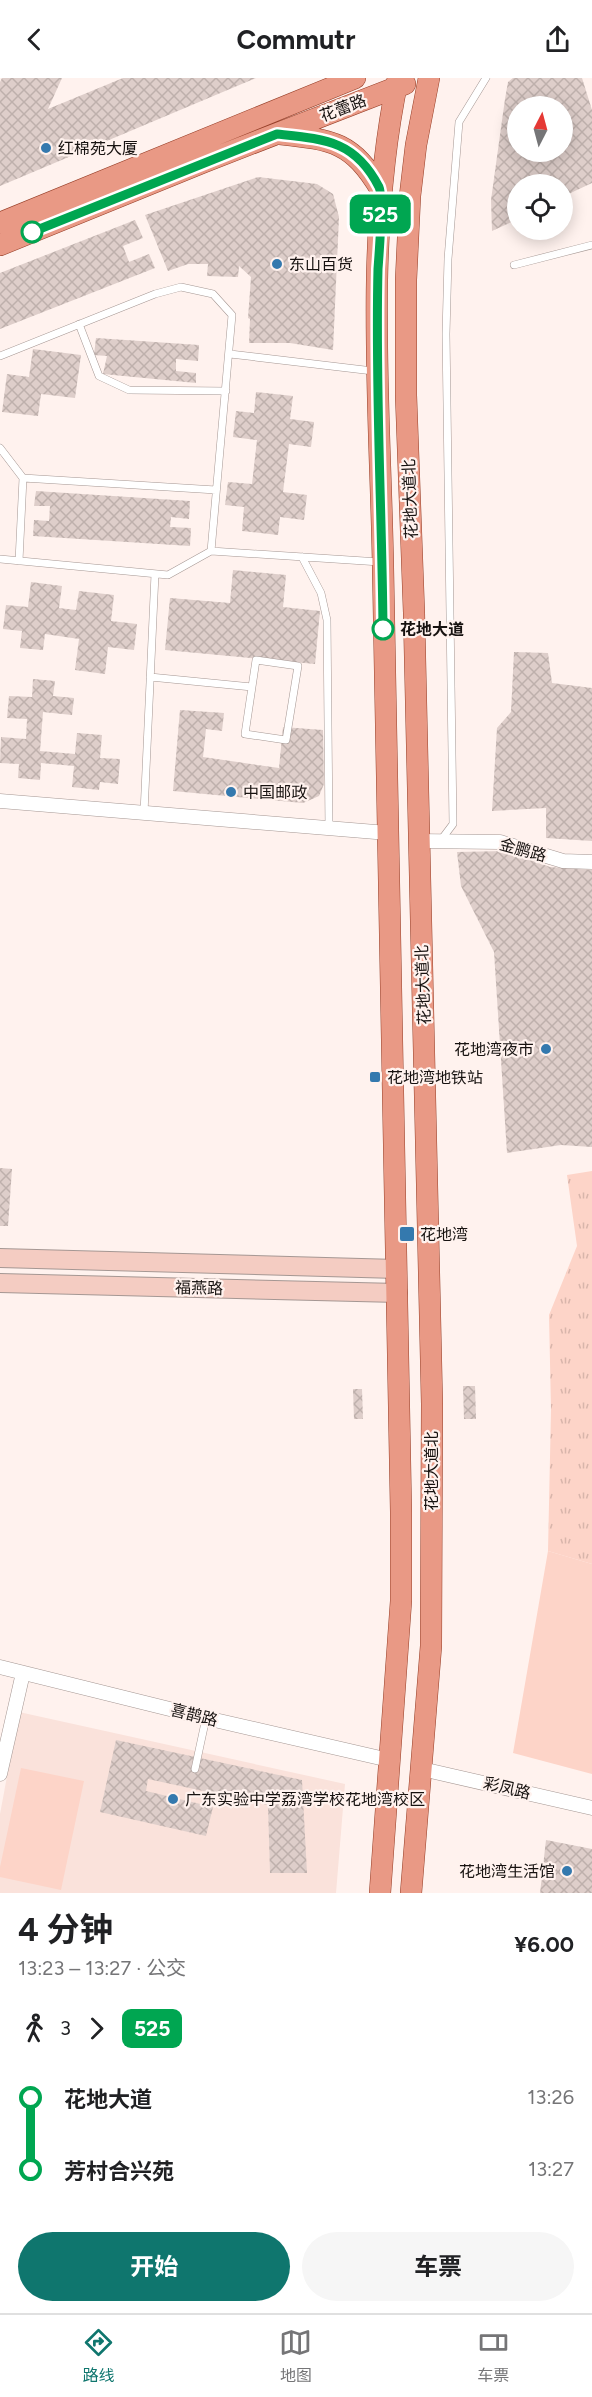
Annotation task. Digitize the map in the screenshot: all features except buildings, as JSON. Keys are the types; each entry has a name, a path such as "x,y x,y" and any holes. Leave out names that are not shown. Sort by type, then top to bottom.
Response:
{"main road":[{"name":"花蕾路","path":"0,224 355,78"},
{"name":"花蕾路","path":"0,245 277,134 397,83 419,78"},
{"name":"花地大道北","path":"411,1893 431,1646 432,1404 414,613 406,395 406,280 413,175 429,78"},
{"name":"花地大道北","path":"380,1893 401,1601 398,1293 377,372 381,190 397,83"},
{"path":"277,134 320,139 343,146 360,161 381,190"}],"street":[{"path":"0,801 388,833"},
{"name":"金鹏路","path":"418,841 500,842 563,861 592,862"},
{"name":"福燕路","path":"0,1258 397,1269"},
{"name":"福燕路","path":"0,1283 398,1293"},
{"name":"喜鹊路","path":"0,1666 206,1718 388,1760"},
{"path":"0,1774 23,1672"},
{"name":"彩凤路","path":"422,1769 592,1808"}],"lane":[{"path":"440,841 453,824 446,334 448,259 459,122 486,78"},
{"path":"514,265 592,245"},
{"path":"0,356 155,294 181,287 213,294 232,315 211,551"},
{"path":"79,324 99,376 129,390 226,391"},
{"path":"230,354 377,372"},
{"path":"0,448 23,478 19,561"},
{"path":"23,478 216,490"},
{"path":"0,559 168,575 211,551 382,562"},
{"path":"302,557 321,592 327,620 329,828"},
{"path":"144,813 155,574"},
{"path":"256,660 298,666 286,740 245,734 252,687 256,660"},
{"path":"150,677 252,687"},
{"path":"195,1769 206,1718"}],"shaded area":[{"name":"广东实验中学荔湾学校花地湾校区","path":"19,1712 345,1784 336,1893 0,1893 0,1814"}],"green space":[{"path":"592,1171 592,1564 548,1551 551,1410 549,1315 577,1246 567,1175"},
{"path":"548,1551 592,1564 592,1774 513,1753"},
{"path":"21,1768 84,1781 61,1890 0,1877 0,1867"}],"bus line":[{"name":"525","path":"32,232 277,134 320,139 343,146 371,173 381,190 376,357 383,629"}],"place":[{"name":"红棉苑大厦","path":"46,148"},
{"name":"东山百货","path":"277,264"},
{"name":"花地大道","path":"383,629"},
{"name":"中国邮政","path":"231,792"},
{"name":"花地湾夜市","path":"546,1049"},
{"name":"花地湾地铁站","path":"375,1077"},
{"name":"花地湾","path":"407,1234"},
{"name":"广东实验中学荔湾学校花地湾校区","path":"173,1799"},
{"name":"花地湾生活馆","path":"567,1871"}]}
